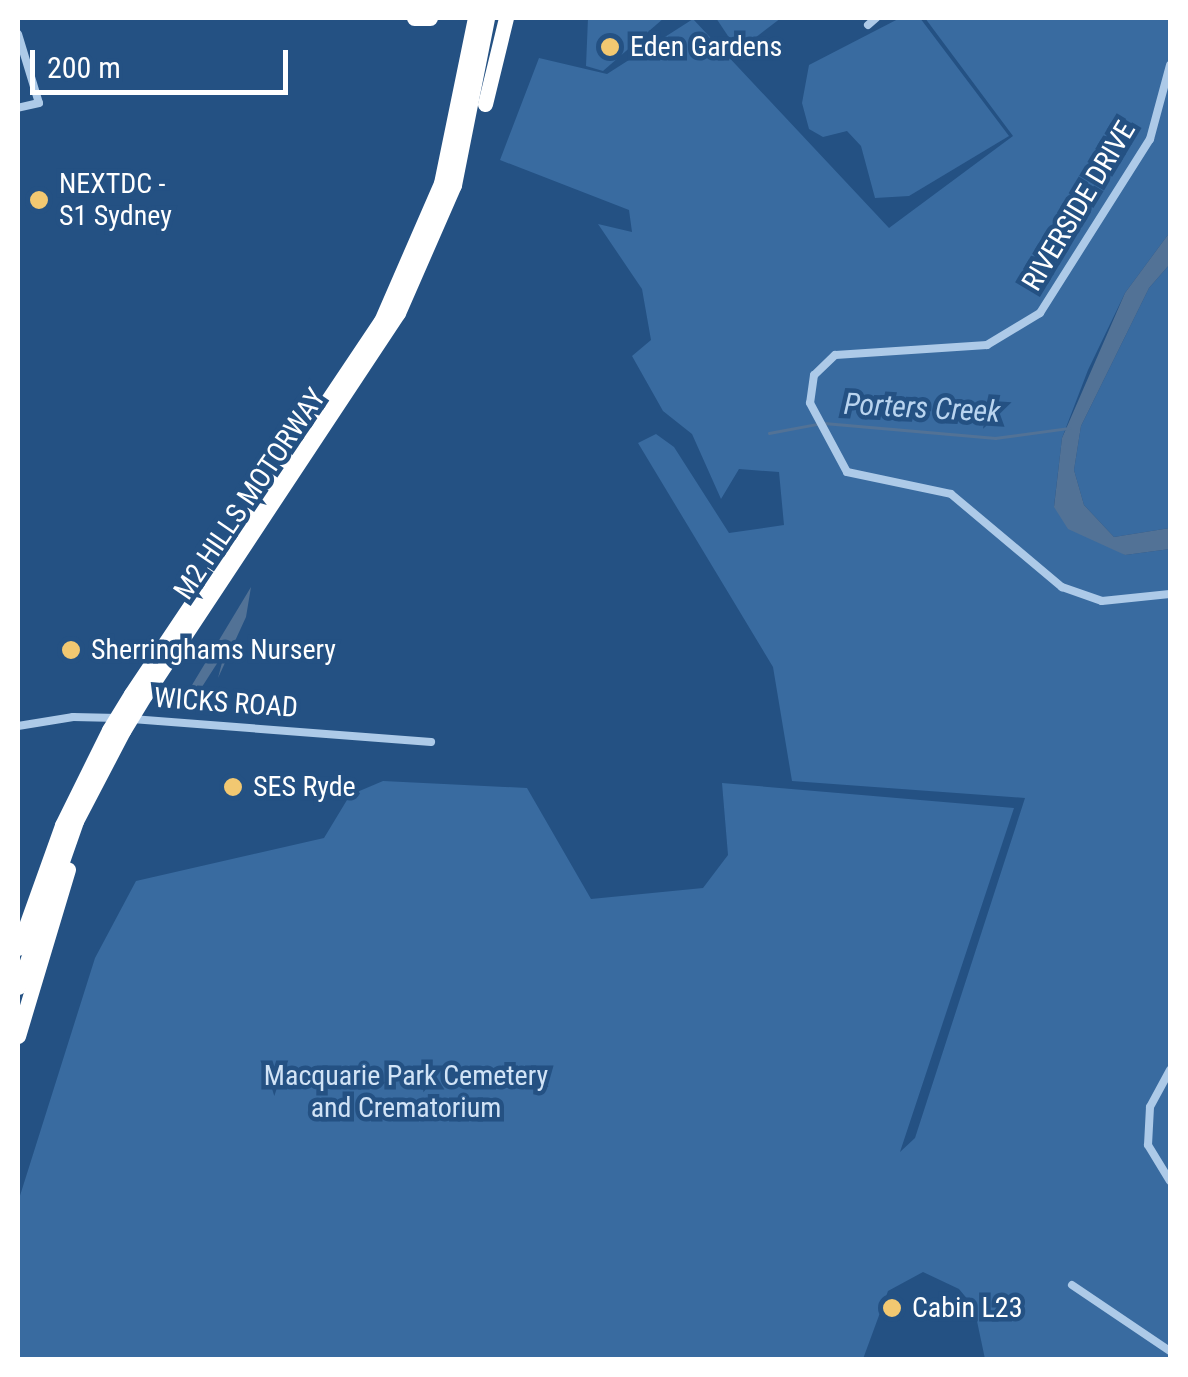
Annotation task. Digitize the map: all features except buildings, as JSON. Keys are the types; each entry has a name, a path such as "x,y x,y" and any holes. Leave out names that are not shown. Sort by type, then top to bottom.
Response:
{"highway":[{"path":"414,18 430,18"},
{"name":"M2 HILLS MOTORWAY","path":"18,948 56,842 116,730 388,307 441,183 475,18"},
{"name":"M2 HILLS MOTORWAY","path":"138,694 376,352 454,186 488,18"},
{"path":"454,186 469,168 506,18"},
{"name":"M2 HILLS MOTORWAY","path":"18,987 76,822 116,730"},
{"path":"18,1036 74,848 76,822"},
{"path":"18,920 56,842"}],"street":[{"path":"868,25 876,18"},
{"path":"18,34 39,103 18,108"},
{"name":"RIVERSIDE DRIVE","path":"1170,65 1150,139 1040,314 988,345 836,355 814,375 814,413 852,475 918,483 956,496 1070,591 1114,602 1170,594"},
{"name":"WICKS ROAD","path":"18,726 96,716 431,742"},
{"path":"1170,1070 1150,1107 1148,1145 1170,1182"},
{"path":"1072,1285 1170,1351"}],"green space":[{"name":"Eden Gardens","path":"588,18 664,18 603,71 586,66"},
{"path":"716,18 781,18 738,51"},
{"path":"900,18 920,18 1009,136 909,196 875,198 861,146 847,131 823,137 809,129 802,103 809,65"},
{"name":"Macquarie Park Cemetery and Crematorium","path":"925,18 1170,18 1170,232 1125,293 1088,370 1062,438 1054,506 1125,555 1170,549 1170,1359 985,1359 974,1307 959,1289 923,1272 888,1291 863,1359 18,1359 18,1202 95,958 136,881 324,838 350,795 383,781 527,788 591,899 703,888 728,855 722,783 1014,808 900,1152 915,1138 1025,798 792,781 773,667 638,443 656,434 674,447 729,533 784,525 779,472 739,469 721,499 692,434 663,411 632,356 651,340 642,289 598,224 632,232 629,210 500,160 539,58 607,74 693,19 889,228 1013,136"},
{"path":"1170,264 1170,528 1114,537 1084,505 1074,470 1081,426 1149,288"}],"shaded area":[{"path":"1170,232 1170,264 1149,288 1081,426 1074,470 1084,505 1114,537 1170,528 1170,549 1125,555 1068,529 1054,507 1062,438 1125,293"},
{"path":"251,587 246,617 218,678 225,651 200,690 192,685"}],"waterway":[{"name":"Porters Creek","path":"824,423 995,438 1069,428"},
{"name":"Porters Creek","path":"769,433 817,424"}],"place":[{"name":"Eden Gardens","path":"610,47"},
{"name":"NEXTDC - S1 Sydney","path":"39,200"},
{"name":"Sherringhams Nursery","path":"71,650"},
{"name":"SES Ryde","path":"233,787"},
{"name":"Cabin L23","path":"892,1308"}]}
